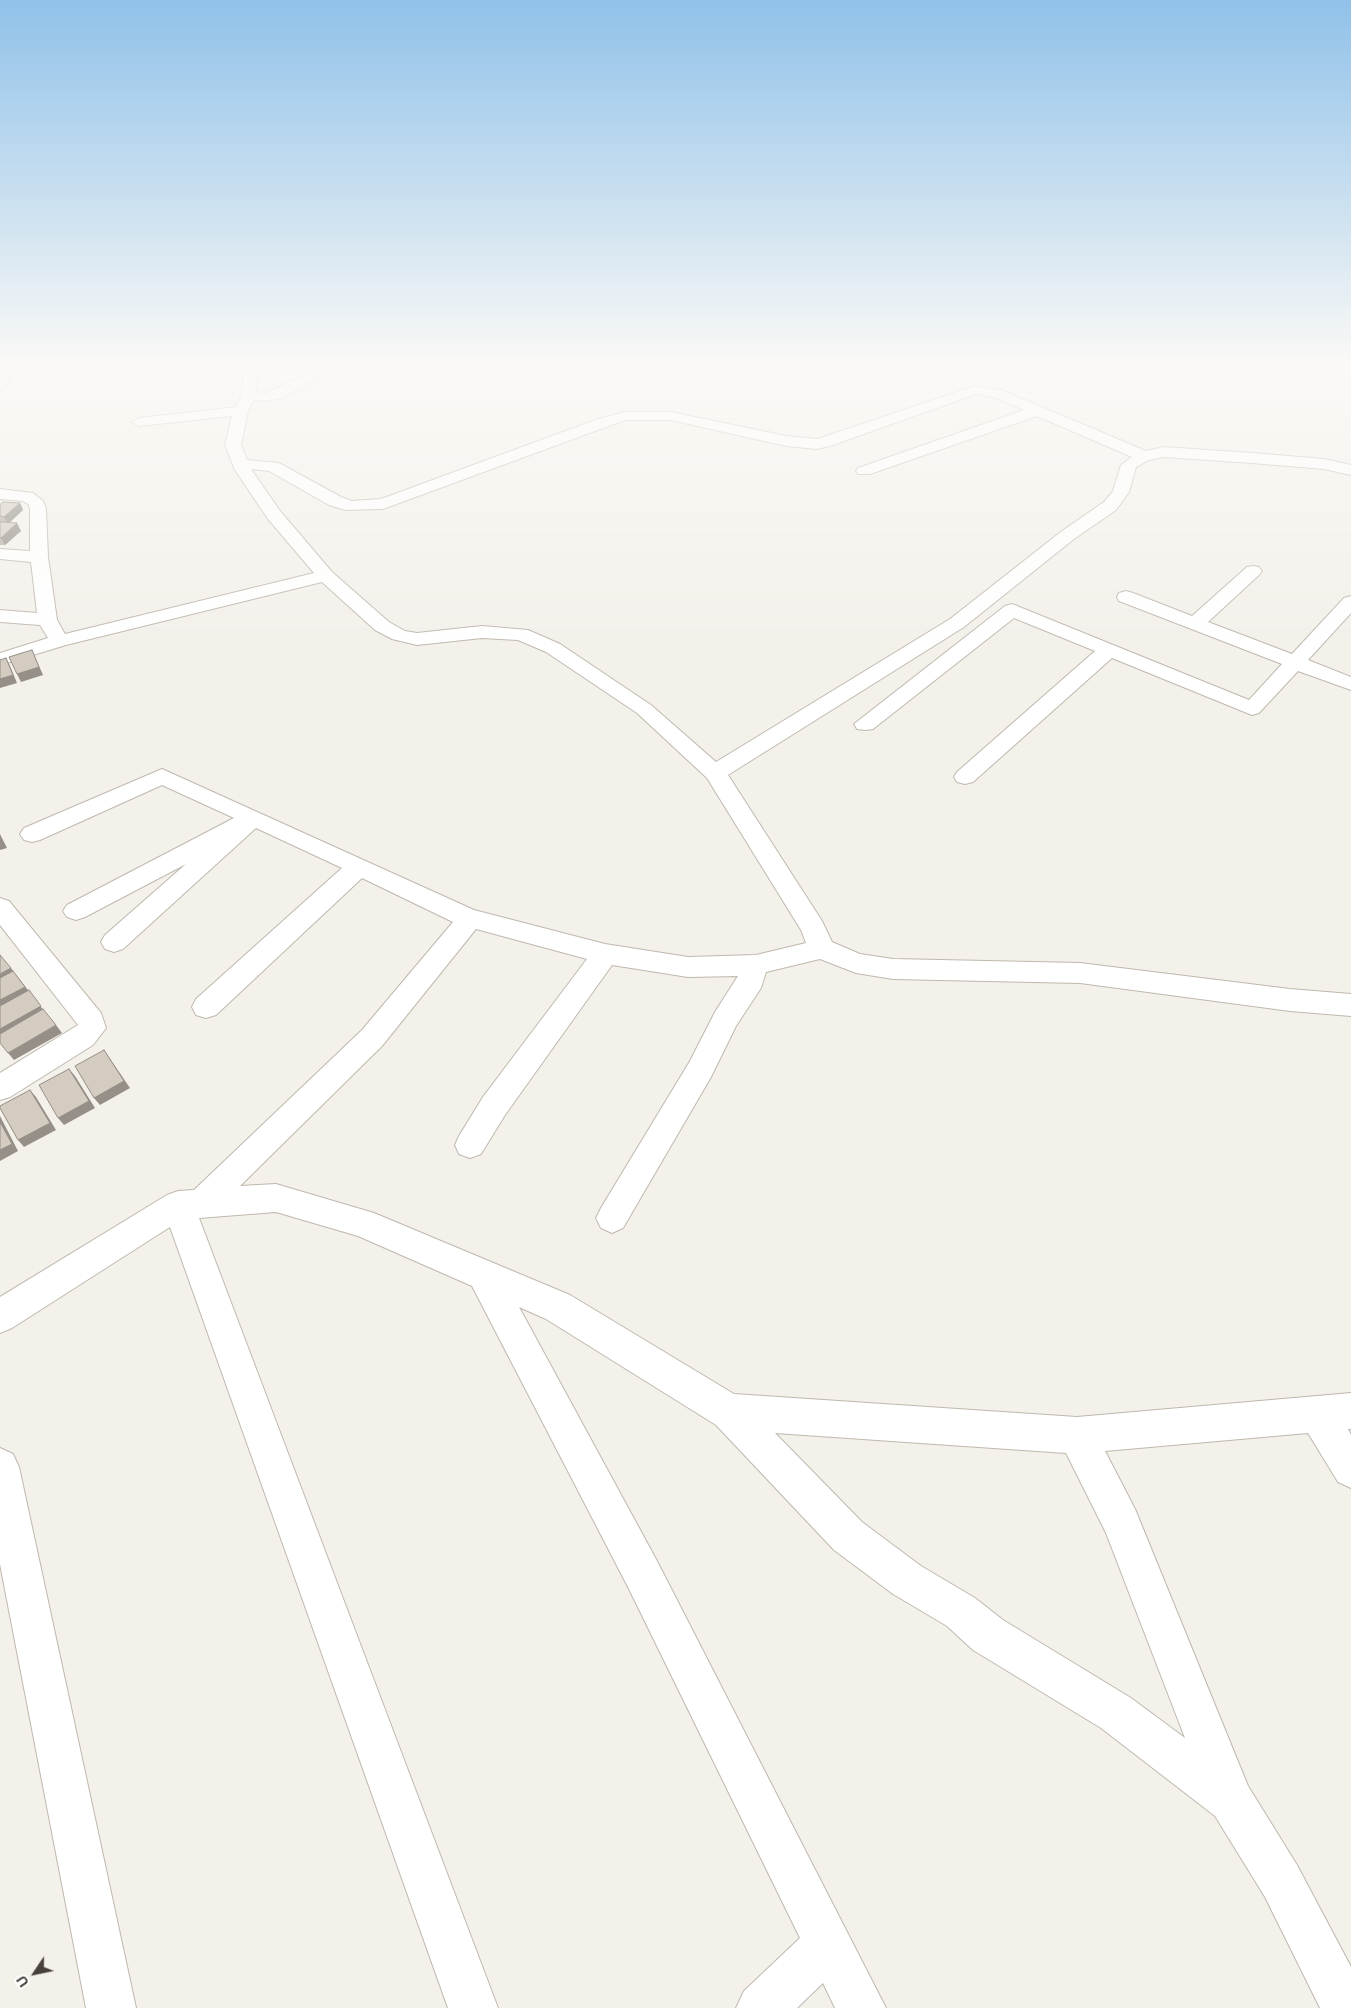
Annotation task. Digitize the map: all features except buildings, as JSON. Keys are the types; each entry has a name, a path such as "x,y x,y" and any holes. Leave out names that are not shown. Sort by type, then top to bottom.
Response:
{"street":[{"path":"238,459 274,515 326,576 382,626 399,635 417,639 502,632 521,634 553,648 644,709 715,773 813,928 822,949"},
{"path":"240,464 273,466 335,501 351,506 383,504 505,459"},
{"path":"864,471 899,459"},
{"path":"715,773 957,623 1068,535 1110,506 1121,492 1129,466 1140,459"},
{"path":"1260,459 1324,464 1351,470"},
{"path":"0,494 27,496 35,501 38,509 39,557 46,620 59,641"},
{"path":"0,554 39,557"},
{"path":"1195,624 1254,571"},
{"path":"0,658 59,641 326,576"},
{"path":"1126,597 1351,684"},
{"path":"865,724 1012,610 1252,709 1351,602"},
{"path":"0,616 46,620"},
{"path":"965,777 1109,650"},
{"path":"32,834 162,776 470,919 483,920 604,954 688,967 756,965 822,949 856,963 893,969 1080,973 1290,1000 1351,1004"},
{"path":"76,911 252,819"},
{"path":"114,942 252,819"},
{"path":"206,1007 359,866"},
{"path":"0,907 91,1021 92,1028 83,1036 0,1088"},
{"path":"0,1316 190,1204 372,1038 470,919"},
{"path":"470,1145 494,1106 604,954"},
{"path":"612,1218 701,1070 725,1020 747,988 756,965"},
{"path":"190,1204 276,1198 363,1223 558,1307 729,1412 848,1536 907,1580 961,1612 988,1635 1034,1665 1116,1713 1231,1800"},
{"path":"190,1204 473,2008"},
{"path":"484,1275 643,1575 861,2008"},
{"path":"729,1412 1077,1435 1334,1412 1351,1469"},
{"path":"1077,1435 1121,1523 1231,1800 1281,1881 1346,2008"},
{"path":"0,1467 111,2008"},
{"path":"761,2008 829,1944"}]}
